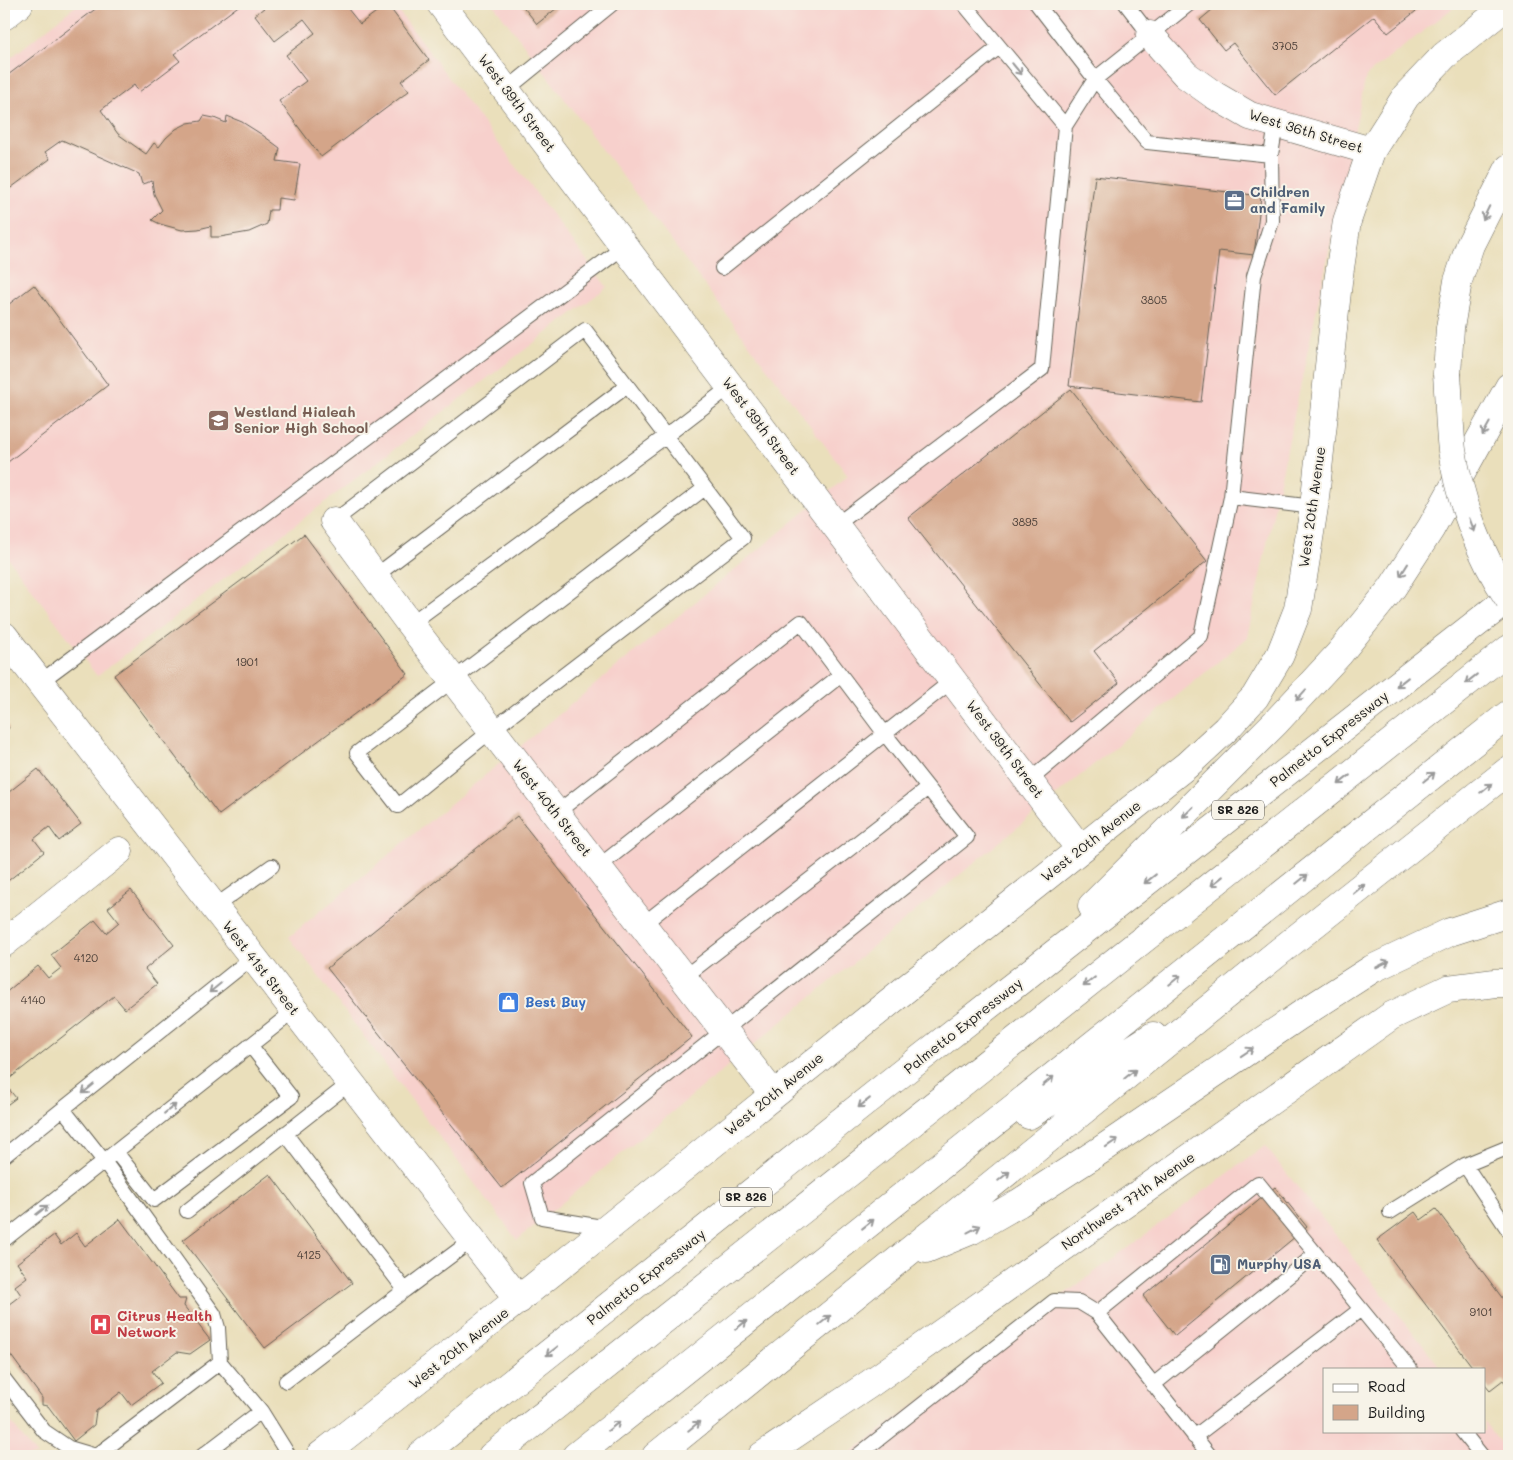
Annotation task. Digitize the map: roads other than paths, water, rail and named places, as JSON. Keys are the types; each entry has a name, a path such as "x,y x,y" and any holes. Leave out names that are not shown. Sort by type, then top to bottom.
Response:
{"main road":[{"path":"4,16 19,4"},
{"name":"West 39th Street","path":"441,4 1080,849"},
{"name":"West 20th Avenue","path":"320,1456 519,1300 773,1094 1187,765 1226,729 1256,697 1280,655 1298,609 1314,507 1338,282 1347,221 1360,180 1371,151 1406,96 1444,56 1509,4"},
{"name":"West 36th Street","path":"1150,35 1186,75 1214,95 1250,116 1371,151"},
{"path":"1509,168 1470,245 1458,281 1450,328 1447,374 1452,450 1463,500 1481,548 1509,598"},
{"path":"967,1023 1030,966 1205,795 1339,654 1392,588 1430,528 1509,386"},
{"name":"West 40th Street","path":"334,521 374,578 454,679 773,1094"},
{"name":"Palmetto Expressway","path":"420,1456 967,1023 1509,598"},
{"name":"West 41st Street","path":"4,636 519,1300"},
{"path":"492,1456 1509,649"},
{"path":"576,1456 1509,714"},
{"path":"656,1456 1280,952 1509,770"},
{"path":"4,943 119,851"},
{"path":"897,1261 972,1230 1019,1203 1372,969 1450,932 1509,912"},
{"path":"900,1198 1173,1024 1280,952"},
{"name":"Northwest 77th Avenue","path":"766,1455 1391,1016 1448,990 1495,983 1509,983"}],"lane":[{"path":"506,90 612,4"},
{"path":"964,4 1066,126"},
{"path":"1037,4 1147,142 1271,155"},
{"path":"1126,4 1150,35"},
{"path":"836,526 1042,369 1066,126 1095,79 1189,4"},
{"path":"722,268 999,47"},
{"path":"1029,781 1201,636 1231,497 1254,276 1272,221 1271,155 1276,124"},
{"path":"40,682 625,246"},
{"path":"334,521 585,330 743,538 492,730 398,806 357,753 705,488"},
{"path":"374,578 627,386"},
{"path":"410,624 731,386"},
{"path":"1231,497 1314,507"},
{"path":"556,813 801,622 885,734 967,837 532,1183 542,1216 609,1228"},
{"path":"598,867 841,675"},
{"path":"642,925 953,680"},
{"path":"683,978 928,788"},
{"path":"214,907 272,866"},
{"path":"4,1156 253,957"},
{"path":"4,1240 294,1011"},
{"path":"116,1152 154,1200 291,1097 250,1045"},
{"path":"188,1211 350,1083"},
{"path":"63,1109 104,1161 214,1314 218,1328 220,1362 261,1411 289,1456"},
{"path":"285,1133 405,1290"},
{"path":"1390,1212 1465,1165 1509,1147"},
{"path":"1465,1165 1509,1231"},
{"path":"1097,1313 1258,1183 1409,1368"},
{"path":"286,1381 472,1240"},
{"path":"1153,1385 1316,1254"},
{"path":"856,1456 1054,1301 1079,1302 1097,1313 1210,1456"},
{"path":"1194,1437 1361,1309"},
{"path":"4,1379 44,1431 69,1448 96,1456 220,1362"},
{"path":"202,1456 261,1411"},
{"path":"1463,1432 1482,1456"}],"place":[{"name":"Children and Family","path":"1234,200"},
{"name":"Westland Hialeah Senior High School","path":"218,420"},
{"name":"Best Buy","path":"509,1002"},
{"name":"Murphy USA","path":"1221,1264"},
{"name":"Citrus Health Network","path":"101,1324"}]}
